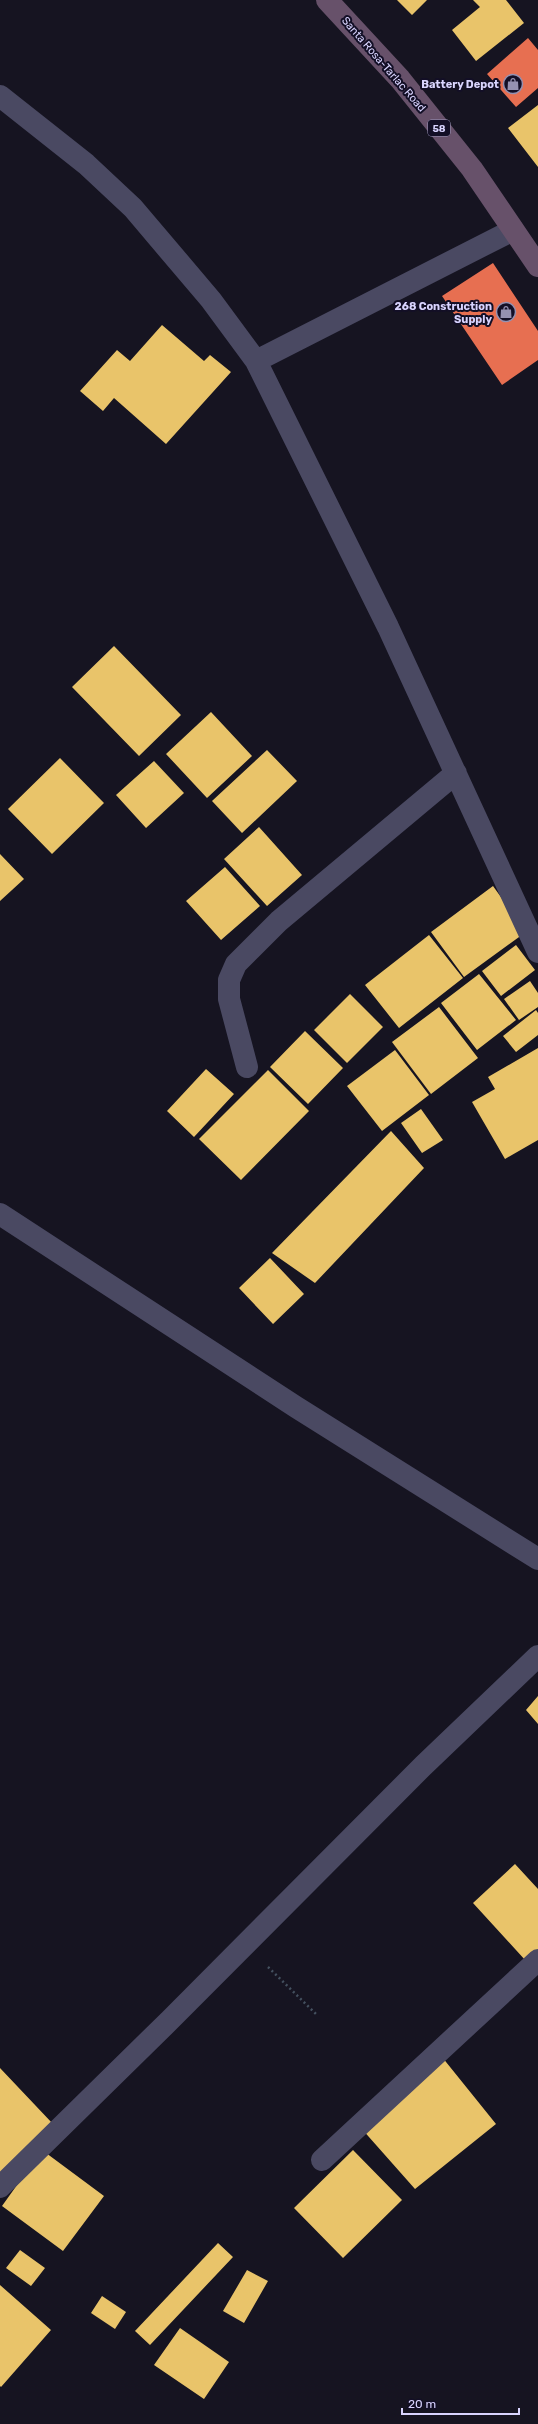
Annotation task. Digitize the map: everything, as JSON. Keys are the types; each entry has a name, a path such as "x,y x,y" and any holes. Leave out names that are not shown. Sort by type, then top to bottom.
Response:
{"highway":[{"name":"Santa Rosa-Tarlac Road","path":"327,0 400,79 472,170 538,266"}],"street":[{"path":"0,96 80,159 133,208 211,300 256,361 381,612 538,952"},
{"path":"256,361 513,230"},
{"path":"247,1068 229,999 229,980 236,964 278,921 456,772"},
{"path":"0,1214 290,1402 538,1559"},
{"path":"0,2187 417,1771 538,1656"},
{"path":"322,2160 538,1960"}],"path":[{"path":"245,1944 317,2015"}],"building: Homes":[{"path":"397,0 427,0 412,15"},
{"path":"473,0 506,0 524,23 476,61 452,30 480,7"},
{"path":"538,105 538,167 508,128"},
{"path":"162,325 204,361 210,355 231,372 166,444 114,398 103,411 80,391 117,350 130,361"},
{"path":"114,646 181,715 139,756 72,687"},
{"path":"211,712 252,756 207,798 166,754"},
{"path":"267,750 297,781 242,833 212,801"},
{"path":"60,758 104,803 52,854 8,809"},
{"path":"154,761 184,793 146,828 116,795"},
{"path":"259,827 302,875 267,906 224,859"},
{"path":"0,854 24,879 0,901"},
{"path":"225,867 260,906 221,940 186,901"},
{"path":"493,886 526,932 464,977 431,932"},
{"path":"429,935 463,978 399,1028 365,985"},
{"path":"516,945 535,970 501,996 482,971"},
{"path":"479,974 516,1020 477,1050 441,1003"},
{"path":"530,981 538,993 538,1007 519,1020 504,999"},
{"path":"350,994 383,1027 347,1063 314,1030"},
{"path":"439,1007 478,1058 431,1094 392,1042"},
{"path":"536,1010 538,1013 538,1035 516,1052 503,1036"},
{"path":"305,1031 343,1068 308,1104 270,1067"},
{"path":"538,1048 538,1140 505,1159 472,1102 495,1089 488,1077"},
{"path":"395,1050 429,1095 382,1131 347,1086"},
{"path":"206,1069 234,1094 194,1137 167,1111"},
{"path":"268,1070 309,1111 241,1180 199,1139"},
{"path":"421,1109 443,1140 422,1153 401,1123"},
{"path":"391,1131 424,1168 315,1283 272,1253"},
{"path":"270,1258 304,1294 273,1324 239,1288"},
{"path":"538,1696 538,1724 526,1710"},
{"path":"515,1864 538,1889 538,1951 526,1961 473,1903"},
{"path":"442,2057 496,2124 415,2189 361,2128"},
{"path":"0,2068 53,2124 0,2174"},
{"path":"42,2150 104,2196 63,2251 2,2206"},
{"path":"353,2150 402,2200 343,2258 294,2208"},
{"path":"218,2243 233,2257 150,2345 135,2331"},
{"path":"20,2250 45,2268 31,2286 6,2268"},
{"path":"247,2270 268,2281 244,2323 223,2311"},
{"path":"0,2285 51,2330 1,2387 0,2386"},
{"path":"102,2296 126,2312 115,2329 91,2313"},
{"path":"180,2328 229,2362 204,2399 154,2365"}],"building: Shops":[{"path":"528,38 538,50 538,88 516,107 487,74"},
{"path":"493,263 538,331 538,360 502,385 442,296"}],"place":[{"name":"Battery Depot","path":"513,84"},
{"name":"268 Construction Supply","path":"506,312"}]}
